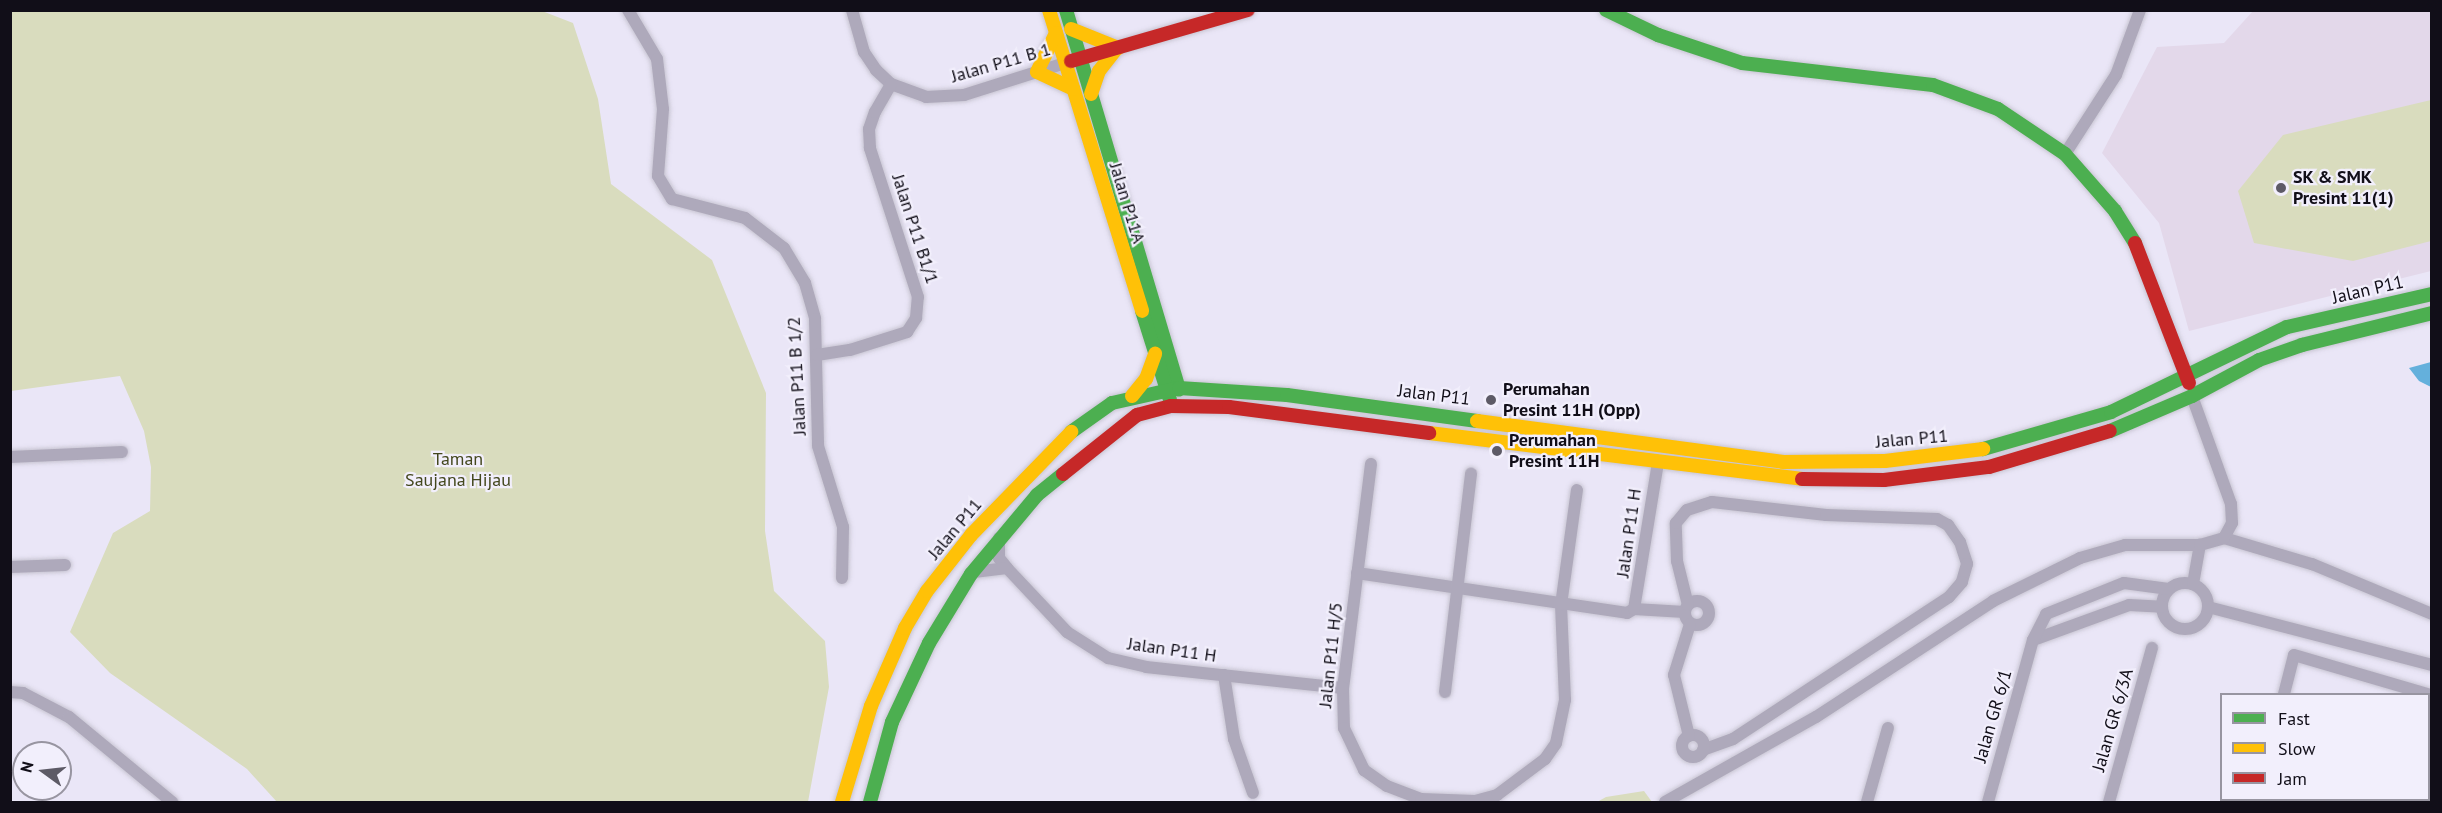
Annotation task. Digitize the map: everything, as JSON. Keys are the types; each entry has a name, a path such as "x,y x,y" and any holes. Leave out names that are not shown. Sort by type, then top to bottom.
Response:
{"main road":[{"name":"Jalan P11A","path":"1049,10 1155,354 1173,388"},
{"name":"Jalan P11A","path":"1066,10 1177,406"},
{"path":"1065,63 1248,10"},
{"path":"1606,10 1658,35 1742,63 1911,81 1965,95 1998,109 2065,154 2115,211 2139,249 2186,374 2192,396"},
{"path":"1071,29 1118,48"},
{"path":"1056,33 1037,72 1073,89"},
{"path":"1091,94 1099,71 1118,48"},
{"name":"Jalan P11","path":"843,802 871,706 905,628 927,591 971,535 1074,428 1112,403 1132,396 1173,388 1287,395 1688,447 1783,462 1940,456 1992,448 2111,412 2287,327 2432,294"},
{"name":"Jalan P11","path":"870,802 892,722 929,643 971,574 1037,495 1121,425 1137,415 1177,406 1274,412 1781,479 1884,480 1989,467 2052,450 2115,429 2192,396 2280,352 2432,313"},
{"path":"1132,396 1146,379 1155,354"},
{"path":"1635,440 1658,462 1688,447"}],"street":[{"name":"Jalan P11 B 1/2","path":"628,10 657,59 663,109 658,176 672,199 745,218 784,248 805,283 815,319 817,355 814,403 818,446 843,527 842,578"},
{"name":"Jalan P11 B 1","path":"852,10 864,52 891,84 926,97 946,97 1065,63"},
{"path":"2065,154 2116,75 2140,10"},
{"name":"Jalan P11 B1/1","path":"817,355 850,350 907,332 916,318 918,297 870,148 869,129 875,112 891,84"},
{"path":"2192,396 2231,504 2232,523 2224,538"},
{"path":"10,457 123,452"},
{"name":"Jalan P11 H","path":"1634,609 1658,462"},
{"name":"Jalan P11 H/5","path":"1371,464 1343,688 1344,728 1364,770 1387,786 1421,799 1475,801 1497,795 1545,759 1556,743 1565,700 1561,605 1577,490"},
{"path":"1445,692 1471,474"},
{"path":"1712,502 1826,515 1938,519 1948,525 1960,542 1967,564 1962,582 1950,597 1733,740 1703,750 1693,757 1685,753 1682,746 1689,736 1674,675 1688,614 1677,561 1676,523 1687,510 1712,502"},
{"name":"Jalan P11 H","path":"1000,537 999,558 1068,632 1108,658 1146,667 1343,688"},
{"path":"1665,802 1816,717 1994,601 2080,558 2125,545 2200,545 2224,538 2312,564 2432,614"},
{"path":"2193,584 2200,545"},
{"path":"10,567 65,565"},
{"path":"971,574 981,568 1008,568"},
{"path":"1358,573 1627,614 1634,609 1688,614"},
{"path":"2129,605 2124,583 2169,589 2180,583 2193,584 2204,593 2208,607 2202,621 2189,629 2174,626 2162,607"},
{"name":"Jalan GR 6/1","path":"1988,802 2033,640 2046,614 2124,583"},
{"path":"2162,607 2169,589"},
{"path":"2033,640 2129,605 2162,607"},
{"path":"2208,607 2432,665"},
{"name":"Jalan GR 6/3A","path":"2109,802 2152,648"},
{"path":"2284,693 2295,655 2386,689 2415,693"},
{"path":"1224,675 1234,739 1253,793"},
{"path":"10,692 23,693 69,717 172,802"},
{"path":"1867,802 1888,728"},
{"path":"1689,736 1701,739 1703,750"}],"shaded area":[{"name":"SK & SMK Presint 11(1)","path":"2253,11 2431,11 2431,271 2189,331 2159,223 2102,153 2157,47 2224,43"}],"green space":[{"name":"Taman Saujana Hijau","path":"11,11 542,11 573,23 598,99 611,184 712,260 766,393 765,531 774,591 825,641 829,687 808,802 277,802 247,769 110,673 70,632 113,533 150,511 151,467 144,431 120,376 11,391"},
{"path":"2431,100 2431,241 2353,261 2254,243 2238,191 2283,135"},
{"path":"1644,791 1652,802 1597,802 1606,797"}],"water":[{"path":"2432,362 2431,387 2419,381 2409,368"}],"traffic: fast":[{"path":"1066,10 1179,390"},
{"path":"1606,10 1658,35 1742,63 1933,85 1998,109 2065,154 2115,211 2135,243"},
{"path":"1983,449 2111,412 2287,327 2432,294"},
{"path":"1142,311 1170,400"},
{"path":"2110,431 2192,396 2259,360 2302,345 2432,313"},
{"path":"1071,432 1112,403 1179,388 1287,395 1477,421"},
{"path":"870,802 892,722 929,643 971,574 1037,495 1063,474"}],"traffic: slow":[{"path":"1049,10 1142,311"},
{"path":"1071,29 1118,48"},
{"path":"1056,33 1037,72 1073,89"},
{"path":"1091,94 1099,71 1117,48"},
{"path":"1132,396 1146,379 1155,354"},
{"path":"1477,421 1783,462 1885,461 1983,449"},
{"path":"842,802 871,706 905,628 927,591 971,535 1071,432"},
{"path":"1429,433 1802,479"}],"traffic: jam":[{"path":"1071,61 1248,10"},
{"path":"2135,243 2189,383"},
{"path":"1063,474 1137,415 1171,406 1229,407 1429,433"},
{"path":"1802,479 1884,480 1989,467 2110,431"}],"place":[{"name":"SK & SMK Presint 11(1)","path":"2281,188"},
{"name":"Perumahan Presint 11H (Opp)","path":"1491,400"},
{"name":"Perumahan Presint 11H","path":"1497,451"}]}
